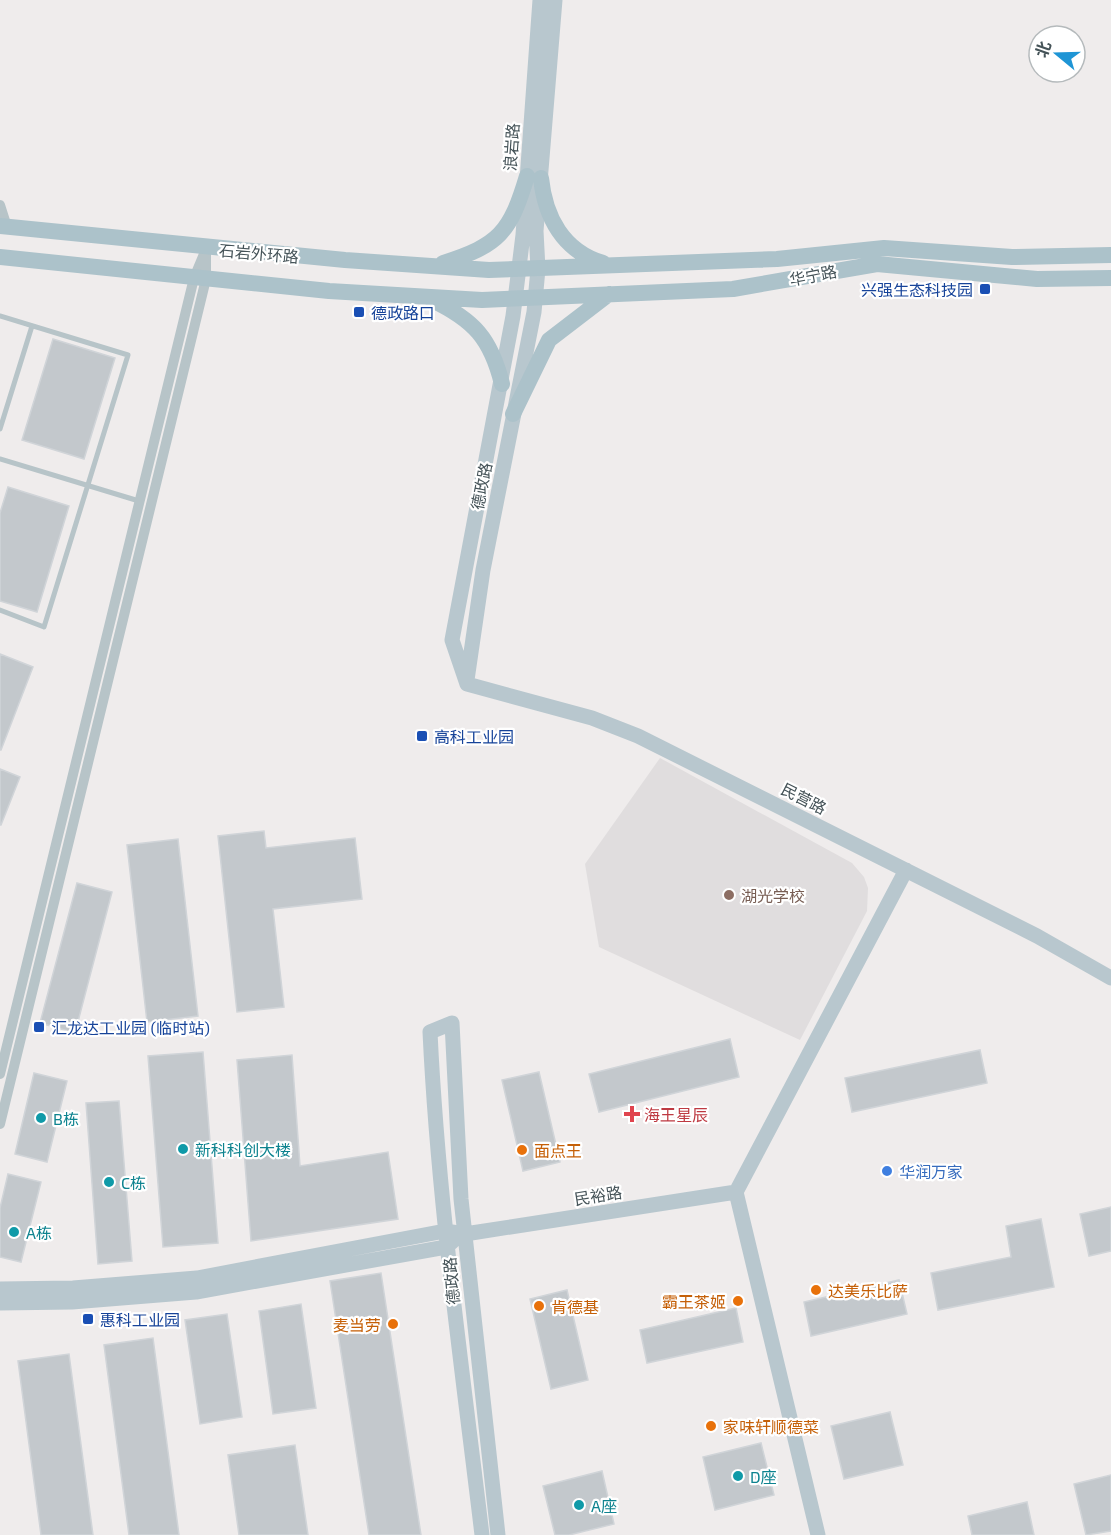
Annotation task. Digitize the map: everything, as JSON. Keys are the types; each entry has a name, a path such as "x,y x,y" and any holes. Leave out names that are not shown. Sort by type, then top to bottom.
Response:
{"main road":[{"path":"534,177 548,212 565,240 593,260 609,265"},
{"path":"430,267 476,253 491,244 513,215 534,177"},
{"name":"石岩外环路","path":"4,227 206,248 430,267 518,270"},
{"name":"华宁路","path":"518,270 777,259 884,248 1012,257 1111,255"},
{"name":"石岩外环路","path":"0,257 200,278 426,297 482,300 515,297"},
{"name":"华宁路","path":"515,297 733,289 877,264 1037,279 1111,278"},
{"path":"513,414 549,340 609,294"},
{"path":"426,297 461,316 477,330 488,344 496,360 502,384"}],"street":[{"name":"浪岩路","path":"535,297 538,269 534,177 540,0"},
{"name":"浪岩路","path":"515,297 534,177 555,0"},
{"path":"0,205 4,227"},
{"path":"0,1124 206,248"},
{"path":"0,1074 140,501 200,278"},
{"name":"德政路","path":"467,684 452,640 502,384 515,297"},
{"name":"德政路","path":"467,684 483,570 535,297"},
{"name":"民营路","path":"467,684 591,718 638,736 1037,936 1111,978"},
{"path":"818,1535 736,1192 906,870"},
{"name":"德政路","path":"482,1535 446,1239 430,1032 452,1023 457,1140 465,1234 498,1535"},
{"name":"民裕路","path":"465,1234 736,1192"},
{"path":"0,1303 72,1302 196,1292 465,1234"},
{"path":"0,1289 73,1288 197,1278 446,1239"}],"lane":[{"path":"0,316 128,355 45,627 0,610"},
{"path":"0,429 32,326"},
{"path":"0,459 140,501"}],"shaded area":[{"name":"湖光学校","path":"660,758 852,863 864,877 868,888 867,911 800,1040 599,947 585,864"}],"building":[{"path":"53,339 115,358 84,459 22,440"},
{"path":"8,487 69,506 37,612 0,601 0,513"},
{"path":"0,654 33,667 1,750 0,750"},
{"path":"0,769 20,777 1,825 0,825"},
{"path":"264,831 266,848 355,838 362,899 273,909 284,1007 237,1012 218,836"},
{"path":"178,839 198,1016 147,1022 127,845"},
{"path":"77,883 112,892 75,1033 40,1023"},
{"path":"730,1039 739,1077 599,1112 589,1074"},
{"path":"980,1050 987,1083 852,1112 845,1078"},
{"name":"新科科创大楼","path":"203,1052 218,1243 163,1247 148,1056"},
{"path":"292,1055 300,1166 388,1152 398,1219 251,1241 237,1060"},
{"path":"539,1072 560,1162 523,1171 502,1080"},
{"name":"B栋","path":"34,1073 67,1081 47,1162 15,1154"},
{"name":"C栋","path":"119,1101 132,1261 98,1264 86,1103"},
{"name":"A栋","path":"8,1174 41,1182 21,1262 0,1257 0,1208"},
{"path":"1111,1207 1111,1251 1089,1256 1080,1214"},
{"path":"1041,1219 1054,1287 938,1310 931,1273 1011,1257 1006,1226"},
{"path":"381,1273 421,1535 369,1535 330,1281"},
{"path":"899,1280 907,1314 811,1336 804,1302"},
{"path":"567,1290 588,1380 551,1389 530,1299"},
{"path":"301,1304 316,1408 273,1414 259,1311"},
{"path":"736,1308 743,1342 647,1363 640,1330"},
{"path":"227,1314 242,1417 200,1424 185,1320"},
{"path":"153,1338 179,1535 129,1535 104,1345"},
{"path":"69,1354 93,1535 41,1535 18,1361"},
{"path":"890,1412 903,1465 844,1479 831,1426"},
{"name":"D座","path":"761,1443 774,1495 715,1510 703,1457"},
{"path":"295,1445 308,1535 239,1535 228,1455"},
{"name":"A座","path":"602,1471 614,1524 569,1535 555,1535 543,1486"},
{"path":"1111,1475 1111,1531 1086,1535 1074,1484"},
{"path":"1027,1502 1034,1535 972,1535 968,1516"}],"place":[{"name":"兴强生态科技园","path":"985,289"},
{"name":"德政路口","path":"359,312"},
{"name":"高科工业园","path":"422,736"},
{"name":"湖光学校","path":"729,895"},
{"name":"汇龙达工业园 (临时站)","path":"39,1027"},
{"name":"海王星辰","path":"632,1114"},
{"name":"B栋","path":"41,1118"},
{"name":"新科科创大楼","path":"183,1149"},
{"name":"面点王","path":"522,1150"},
{"name":"华润万家","path":"887,1171"},
{"name":"C栋","path":"109,1182"},
{"name":"A栋","path":"14,1232"},
{"name":"达美乐比萨","path":"816,1290"},
{"name":"霸王茶姬","path":"738,1301"},
{"name":"肯德基","path":"539,1306"},
{"name":"惠科工业园","path":"88,1319"},
{"name":"麦当劳","path":"393,1324"},
{"name":"家味轩顺德菜","path":"711,1426"},
{"name":"D座","path":"738,1476"},
{"name":"A座","path":"579,1505"}]}
